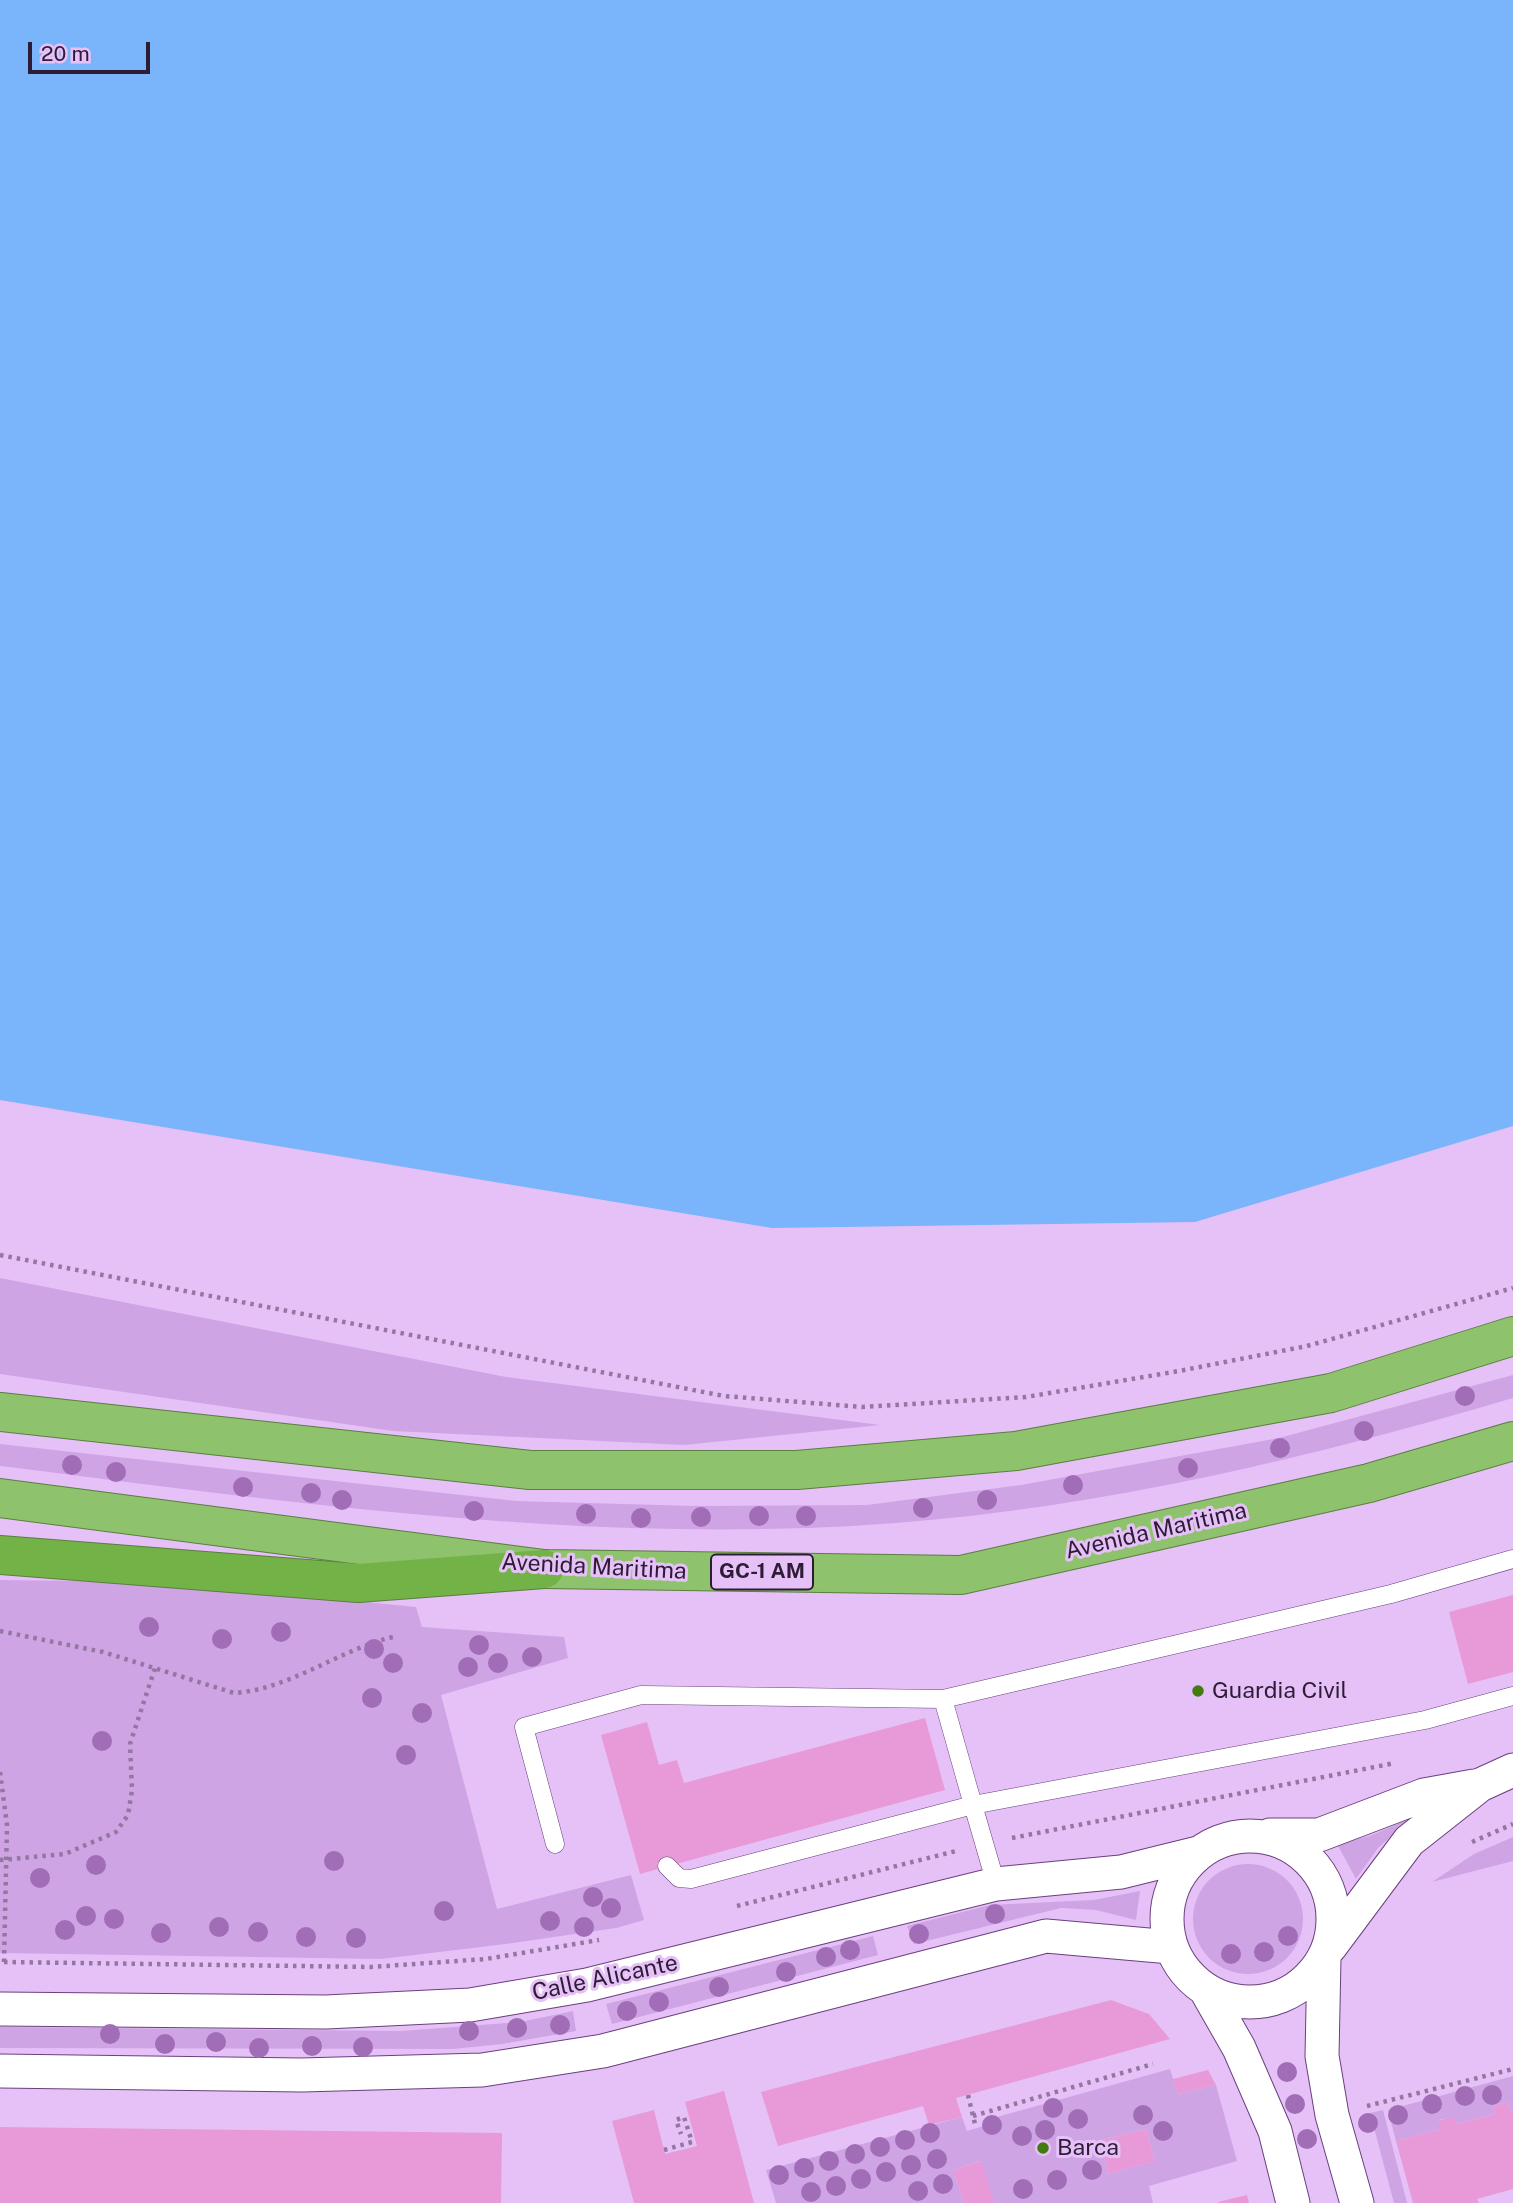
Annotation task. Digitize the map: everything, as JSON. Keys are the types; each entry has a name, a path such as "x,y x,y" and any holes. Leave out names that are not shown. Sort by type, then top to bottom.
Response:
{"highway":[{"path":"0,1412 530,1470 797,1469 1016,1451 1318,1396 1513,1336"},
{"name":"Avenida Maritima","path":"0,1498 544,1569 961,1575 1369,1483 1513,1441"},
{"path":"0,1555 358,1583 544,1569"}],"street":[{"path":"1207,1992 1235,2002 1265,2002 1293,1993 1315,1973 1409,1841 1480,1785 1513,1770"},
{"path":"1293,2203 1275,2131 1239,2048 1207,1992 1185,1973 1171,1947 1166,1921 1169,1896 1181,1872 1198,1853 1226,1838 1319,1835 1424,1795 1480,1785"},
{"path":"1257,1835 1287,1843 1312,1861 1328,1887 1335,1918 1327,1953 1322,2056 1332,2115 1357,2203"},
{"name":"Calle Alicante","path":"0,2009 326,2012 470,2005 587,1985 996,1884 1121,1872 1198,1853"},
{"path":"0,2071 302,2075 482,2070 603,2050 1046,1937 1171,1947"}],"lane":[{"path":"555,1844 524,1727 641,1695 943,1699 1391,1594 1513,1559"},
{"path":"667,1866 679,1878 691,1879 973,1805 1425,1720 1513,1696"},
{"path":"943,1699 996,1884"},
{"path":"1480,1785 1513,1784"}],"path":[{"path":"0,1255 724,1396 862,1407 1026,1397 1307,1346 1513,1288"},
{"path":"0,1631 76,1646 234,1693 256,1691 370,1642 393,1637"},
{"path":"3,1861 65,1854 116,1832 128,1815 132,1790 130,1744 155,1668"},
{"path":"0,1772 7,1825 3,1861 4,1962 0,1962"},
{"path":"1466,1845 1513,1824"},
{"path":"973,2116 1153,2064"},
{"path":"1332,2115 1513,2069"},
{"path":"968,2095 976,2128"},
{"path":"664,2150 692,2143 684,2117 676,2120 681,2134"}],"shaded area":[{"path":"0,1278 506,1377 880,1425 684,1445 393,1431 0,1374"},
{"path":"1513,1375 1513,1398 1285,1459 1208,1477 1052,1505 896,1523 784,1529 559,1525 335,1506 0,1466 0,1444 516,1501 695,1506 867,1505 1021,1485 1279,1438"},
{"path":"0,1580 162,1582 416,1607 422,1627 564,1637 568,1658 441,1695 497,1909 631,1875 644,1920 616,1928 381,1959 0,1953"},
{"path":"1413,1817 1378,1848 1356,1879 1337,1844 1370,1836"},
{"path":"1513,1837 1513,1861 1432,1882 1474,1854"},
{"path":"1248,1864 1269,1868 1287,1880 1299,1898 1303,1919 1299,1940 1287,1958 1269,1970 1248,1974 1227,1970 1209,1958 1197,1940 1193,1919 1197,1898 1209,1880 1227,1868"},
{"path":"1140,1891 1136,1920 1096,1910 1061,1908 914,1944 907,1926 990,1905 1094,1900"},
{"path":"873,1936 878,1955 612,2024 606,2004"},
{"path":"573,2011 576,2031 502,2044 453,2049 0,2048 0,2027 401,2031 520,2022"},
{"path":"1170,2069 1178,2094 1216,2085 1237,2161 1149,2186 1153,2203 994,2203 980,2161 953,2170 964,2203 776,2203 766,2170 962,2117 967,2131 987,2125 986,2120","holes":["1146,2129 1155,2161 1109,2174 1099,2141"]},
{"path":"1513,2076 1513,2110 1510,2111 1508,2102 1493,2106 1495,2114 1456,2124 1454,2117 1439,2120 1441,2129 1396,2141 1388,2110"},
{"path":"1383,2110 1407,2203 1394,2203 1370,2113"}],"water":[{"path":"0,0 1513,0 1513,1126 1195,1222 772,1228 0,1100"}],"building":[{"path":"1513,1595 1513,1672 1468,1684 1449,1612"},
{"path":"925,1718 945,1790 640,1874 601,1735 647,1722 659,1765 677,1760 684,1783"},
{"path":"1111,2000 1149,2014 1170,2039 956,2098 962,2117 929,2125 923,2106 778,2146 761,2092"},
{"path":"1208,2070 1216,2085 1178,2094 1173,2079"},
{"path":"724,2091 754,2203 634,2203 612,2121 654,2110 665,2154 697,2146 685,2102"},
{"path":"1508,2102 1510,2111 1513,2110 1513,2189 1477,2199 1479,2203 1413,2203 1396,2141 1441,2129 1438,2121 1454,2116 1456,2124 1495,2114 1493,2106"},
{"path":"0,2127 502,2133 501,2203 0,2203"},
{"path":"1146,2129 1155,2161 1109,2174 1099,2141"},
{"path":"981,2161 994,2203 964,2203 953,2170"},
{"path":"1247,2195 1249,2203 1218,2203 1218,2202"}],"place":[{"name":"Guardia Civil","path":"1198,1691"},
{"name":"Barca","path":"1043,2148"}]}
